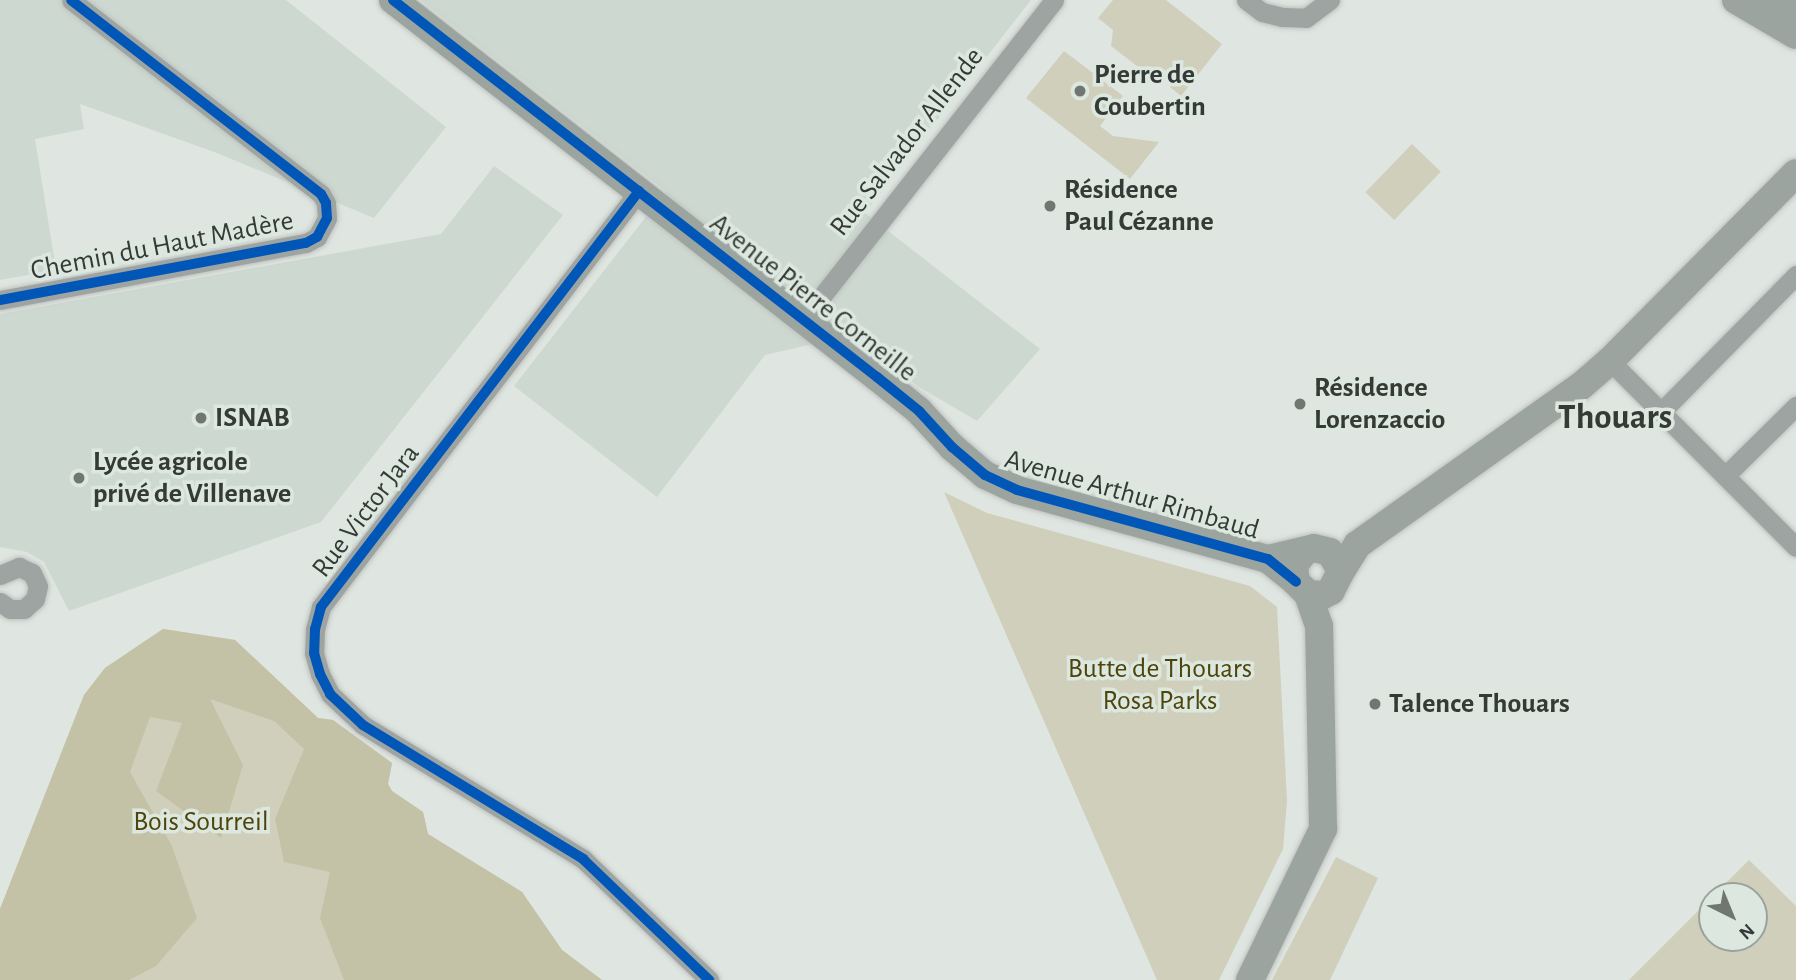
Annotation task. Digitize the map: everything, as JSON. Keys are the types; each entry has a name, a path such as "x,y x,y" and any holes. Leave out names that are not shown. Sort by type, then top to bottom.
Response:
{"street":[{"name":"Chemin du Haut Madère","path":"0,300 306,243 317,237 326,225 328,211 321,194 71,0"},
{"name":"Avenue Pierre Corneille","path":"393,0 804,319 919,411 953,447"},
{"name":"Rue Salvador Allende","path":"804,319 1054,0"},
{"path":"1246,0 1262,12 1282,17 1306,18 1331,0"},
{"path":"1736,0 1796,34"},
{"path":"1776,0 1796,11"},
{"path":"1250,980 1323,829 1317,573 1581,386 1610,361 1796,173"},
{"name":"Rue Victor Jara","path":"639,191 321,607 315,629 314,653 330,694 363,725 583,859 709,980"},
{"path":"1660,413 1796,275"},
{"path":"1610,361 1796,547"},
{"path":"1725,476 1796,406"},
{"name":"Avenue Arthur Rimbaud","path":"953,447 985,475 1017,490 1317,573"},
{"path":"0,575 19,567 32,573 38,586 35,600 24,609 10,609 0,602"}],"shaded area":[{"path":"0,0 286,0 446,127 374,218 217,153 80,104 84,129 35,139 56,270 0,280"},
{"path":"421,0 1031,0 865,213 1040,349 977,421 919,387 852,335 765,355 657,497 514,386 666,191"},
{"name":"ISNAB","path":"494,166 563,215 321,522 69,611 44,562 27,552 0,547 0,314 441,234"}],"green space":[{"path":"1113,0 1166,0 1222,44 1181,96 1170,87 1177,79 1162,68 1146,73 1111,46 1113,30 1098,18"},
{"path":"1064,51 1123,96 1100,126 1113,136 1159,142 1130,179 1026,98"},
{"path":"1412,144 1441,172 1394,220 1365,192"},
{"name":"Butte de Thouars Rosa Parks","path":"944,492 987,513 1250,586 1277,607 1287,801 1283,849 1219,980 1157,980"},
{"name":"Bois Sourreil","path":"163,629 235,640 318,718 333,720 392,763 388,784 392,791 423,812 428,834 522,892 562,950 602,980 0,980 0,909 84,695 105,668"},
{"name":"Bois Sourreil","path":"163,629 235,640 318,718 333,720 392,763 388,784 392,791 423,812 428,834 522,892 562,950 602,980 344,980 320,918 330,872 284,862 275,819 304,749 274,721 210,699 243,765 221,838 156,791 182,723 150,717 130,772 172,846 197,918 156,966 129,980 0,980 0,909 84,695 105,668"},
{"path":"1336,857 1378,878 1330,980 1272,980"},
{"path":"1749,860 1796,906 1796,980 1629,980 1698,911 1698,952 1768,952 1768,882 1727,882"}],"cycle path":[{"path":"0,300 306,243 317,237 327,218 326,203 321,194 71,0"},
{"path":"393,0 877,377 919,411 952,447 985,475 1017,490 1268,559 1296,582"},
{"path":"639,191 321,607 315,629 314,653 330,694 363,725 583,859 709,980"}],"place":[{"name":"Pierre de Coubertin","path":"1080,91"},
{"name":"Résidence Paul Cézanne","path":"1050,206"},
{"name":"Résidence Lorenzaccio","path":"1300,404"},
{"name":"ISNAB","path":"201,418"},
{"name":"Lycée agricole privé de Villenave","path":"79,478"},
{"name":"Talence Thouars","path":"1375,704"}],"district":[{"name":"Thouars","path":"1615,418"}]}
